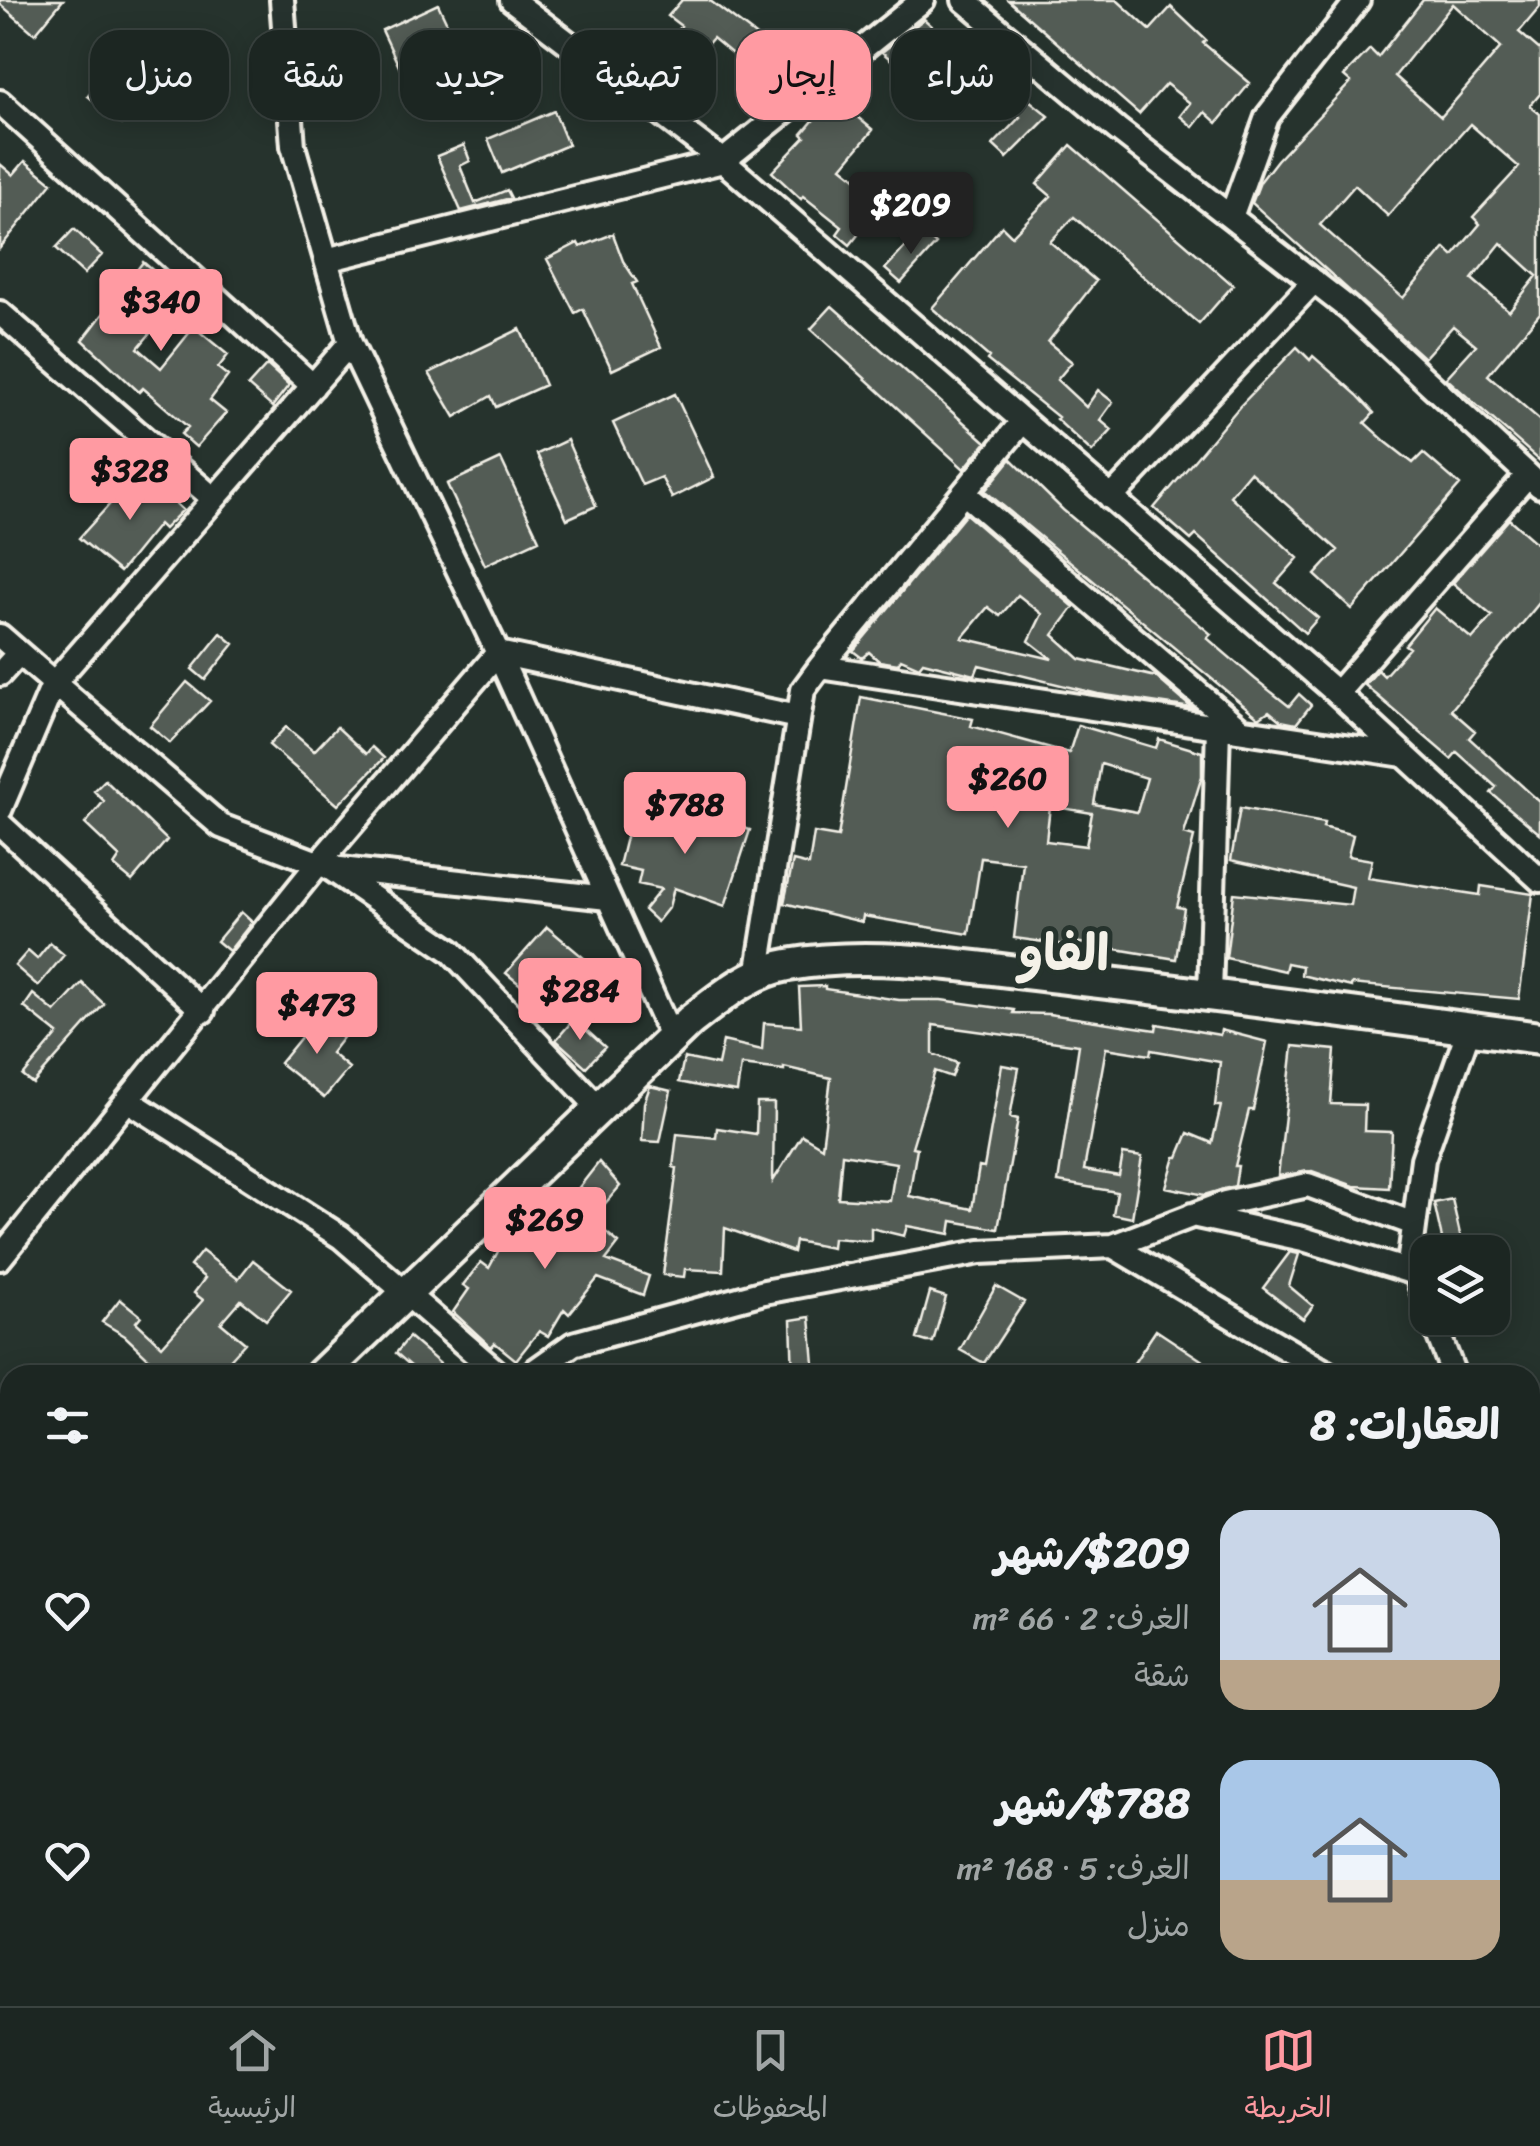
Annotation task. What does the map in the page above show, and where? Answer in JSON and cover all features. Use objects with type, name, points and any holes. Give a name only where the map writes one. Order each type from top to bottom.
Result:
[{"type":"street","points":[[282,0],[292,146],[350,343],[498,653],[672,1039]]},
{"type":"street","points":[[512,0],[723,161],[1337,693],[1540,880]]},
{"type":"street","points":[[326,260],[723,161],[923,0]]},
{"type":"street","points":[[964,0],[1117,129],[1350,308],[1534,480],[1337,693]]},
{"type":"street","points":[[1231,217],[1267,117],[1358,0]]},
{"type":"street","points":[[0,102],[313,386]]},
{"type":"street","points":[[1111,498],[1314,281]]},
{"type":"street","points":[[0,313],[214,499]]},
{"type":"street","points":[[0,810],[54,683],[350,343]]},
{"type":"street","points":[[757,976],[802,690],[1022,422]]},
{"type":"street","points":[[964,492],[1243,731]]},
{"type":"street","points":[[0,636],[221,826],[323,866],[451,951],[599,1108]]},
{"type":"street","points":[[0,674],[20,653]]},
{"type":"street","points":[[498,653],[798,718]]},
{"type":"street","points":[[0,1258],[498,653]]},
{"type":"street","points":[[820,667],[1404,755]]},
{"type":"street","points":[[1210,995],[1218,727]]},
{"type":"street","points":[[0,824],[203,1010]]},
{"type":"street","points":[[323,866],[608,898]]},
{"type":"street","points":[[331,1365],[672,1039],[740,983],[784,966],[856,960],[947,965],[1540,1038]]},
{"type":"street","points":[[1413,1235],[1424,1159],[1469,1028]]},
{"type":"street","points":[[129,1101],[341,1236],[488,1365]]},
{"type":"street","points":[[544,1365],[573,1344],[764,1292],[980,1252],[1113,1246],[1225,1203],[1308,1185],[1414,1224]]},
{"type":"street","points":[[1192,1215],[1304,1239],[1410,1271]]},
{"type":"street","points":[[1113,1246],[1313,1365]]},
{"type":"street","points":[[1439,1335],[1450,1365]]},
{"type":"building","points":[[0,0],[63,0],[35,34]]},
{"type":"building","points":[[682,0],[709,0],[749,30],[736,30],[736,57],[716,40],[716,30],[677,30],[681,26],[668,16]]},
{"type":"building","points":[[1008,0],[1117,0],[1150,30],[1171,7],[1206,40],[1203,43],[1250,83],[1217,123],[1205,112],[1193,127],[1180,116],[1190,103],[1166,84],[1139,114]]},
{"type":"building","points":[[1423,0],[1540,0],[1540,7],[1519,32],[1540,50],[1540,94],[1530,106],[1540,114],[1540,313],[1488,375],[1540,420],[1540,461],[1446,378],[1476,345],[1453,326],[1424,358],[1252,203],[1260,182],[1277,160],[1351,82],[1344,76],[1370,49],[1378,57]],"holes":[[[1453,4],[1501,47],[1441,117],[1395,76]],[[1470,124],[1519,167],[1473,217],[1480,224],[1453,256],[1445,248],[1403,298],[1320,225],[1355,185],[1388,216]],[[1501,243],[1537,276],[1509,311],[1472,279]]]},
{"type":"building","points":[[438,4],[450,30],[400,30],[400,69],[382,30]]},
{"type":"building","points":[[924,19],[936,30],[910,30]]},
{"type":"building","points":[[891,45],[891,60],[882,52]]},
{"type":"building","points":[[1030,101],[1049,116],[1007,158],[993,145],[1017,120],[1030,120]]},
{"type":"building","points":[[554,111],[568,145],[502,173],[488,139],[541,120]]},
{"type":"building","points":[[814,120],[861,120],[873,130],[842,167],[872,191],[880,181],[893,191],[850,245],[837,234],[842,227],[803,196],[801,199],[772,172],[805,137],[802,134]]},
{"type":"building","points":[[464,145],[470,161],[460,166],[475,203],[507,190],[511,198],[461,211],[437,156]]},
{"type":"building","points":[[1071,145],[1233,285],[1199,324],[1074,217],[1050,242],[1096,281],[1048,342],[1072,362],[1057,380],[1086,407],[1098,390],[1113,402],[1100,420],[1112,430],[1092,452],[1058,417],[987,360],[989,357],[932,308],[1002,226],[1012,236],[1051,196],[1037,184]]},
{"type":"building","points":[[25,161],[52,183],[0,248],[0,164],[13,175]]},
{"type":"building","points":[[74,229],[102,255],[84,274],[56,248]]},
{"type":"building","points":[[921,230],[936,244],[901,283],[885,269]]},
{"type":"building","points":[[613,234],[623,261],[637,282],[632,284],[661,347],[612,370],[583,309],[575,313],[547,259],[578,243],[580,247]]},
{"type":"building","points":[[143,262],[182,295],[138,348],[161,368],[194,327],[228,355],[218,368],[228,376],[210,400],[226,413],[196,447],[181,434],[188,427],[143,388],[139,392],[83,340]]},
{"type":"building","points":[[832,306],[986,442],[964,469],[811,329]]},
{"type":"building","points":[[520,329],[545,385],[496,407],[491,396],[455,417],[429,373]]},
{"type":"building","points":[[1297,347],[1310,360],[1313,356],[1374,413],[1365,423],[1386,442],[1413,463],[1423,453],[1460,485],[1352,609],[1315,575],[1338,550],[1250,472],[1230,496],[1298,558],[1276,583],[1318,618],[1305,633],[1196,535],[1191,540],[1154,508],[1240,406]]},
{"type":"building","points":[[267,365],[289,385],[272,407],[248,386]]},
{"type":"building","points":[[675,394],[714,477],[672,498],[661,477],[642,485],[613,423]]},
{"type":"building","points":[[567,440],[596,506],[567,519],[537,454]]},
{"type":"building","points":[[501,459],[539,540],[485,565],[447,484]]},
{"type":"building","points":[[1011,459],[1063,510],[1211,634],[1207,638],[1255,679],[1289,706],[1299,694],[1311,705],[1296,724],[1281,721],[1269,711],[1259,718],[985,491]]},
{"type":"building","points":[[149,479],[183,510],[164,529],[159,524],[120,572],[79,538],[130,482],[140,490]]},
{"type":"building","points":[[966,514],[1074,607],[1053,635],[1080,659],[1156,677],[1192,708],[1098,694],[979,665],[975,675],[923,662],[919,667],[901,659],[898,664],[879,661],[869,652],[862,658],[853,651]],"holes":[[[1018,595],[1042,614],[1029,641],[1052,659],[962,638],[988,607],[1000,616]]]},
{"type":"building","points":[[1509,519],[1540,546],[1540,602],[1451,710],[1475,731],[1469,738],[1540,802],[1540,834],[1491,793],[1496,787],[1457,752],[1451,759],[1365,685],[1378,670],[1384,676],[1409,648],[1405,645],[1435,608],[1472,639],[1492,616],[1453,583]]},
{"type":"building","points":[[221,633],[234,644],[205,680],[192,669]]},
{"type":"building","points":[[187,682],[210,701],[170,743],[150,726]]},
{"type":"building","points":[[861,697],[973,719],[971,726],[1069,753],[1078,725],[1156,748],[1159,739],[1202,752],[1202,776],[1184,834],[1194,837],[1177,907],[1184,908],[1176,959],[1074,942],[1073,946],[1014,938],[1023,863],[981,858],[969,934],[863,916],[862,922],[784,903],[793,861],[809,865],[814,833],[838,837]],"holes":[[[967,757],[1015,770],[1011,805],[963,800]],[[1101,764],[1147,778],[1137,812],[1094,804]],[[1050,806],[1092,813],[1086,846],[1046,841]]]},
{"type":"building","points":[[286,727],[314,751],[337,727],[366,754],[372,747],[384,758],[338,805],[269,745]]},
{"type":"building","points":[[105,780],[167,840],[132,881],[114,866],[120,857],[85,824],[104,801],[94,791]]},
{"type":"building","points":[[653,807],[711,822],[712,817],[750,830],[725,906],[674,888],[669,907],[657,922],[644,910],[661,889],[638,884],[641,871],[619,866],[629,825],[648,830]]},
{"type":"building","points":[[1240,808],[1324,823],[1323,827],[1353,835],[1348,856],[1372,860],[1368,878],[1480,895],[1481,886],[1533,894],[1519,999],[1351,987],[1301,975],[1302,966],[1287,963],[1285,971],[1226,958],[1234,893],[1350,905],[1353,887],[1231,860]]},
{"type":"building","points":[[241,912],[252,922],[229,951],[217,941]]},
{"type":"building","points":[[547,927],[590,963],[549,1008],[506,973]]},
{"type":"building","points":[[50,943],[64,955],[38,986],[15,966],[28,951],[37,959]]},
{"type":"building","points":[[82,983],[104,1004],[33,1084],[23,1076],[58,1034],[24,1007],[33,994],[55,1012]]},
{"type":"building","points":[[825,986],[899,1000],[941,1000],[1156,1030],[1157,1024],[1220,1035],[1221,1030],[1267,1042],[1253,1110],[1249,1110],[1235,1166],[1235,1186],[1204,1195],[1166,1187],[1188,1133],[1212,1143],[1221,1106],[1215,1106],[1220,1062],[1151,1050],[1150,1055],[1106,1048],[1084,1170],[1119,1176],[1123,1154],[1142,1157],[1132,1218],[1113,1214],[1117,1192],[1058,1182],[1079,1045],[933,1025],[933,1054],[957,1063],[952,1077],[935,1071],[912,1147],[917,1148],[909,1196],[972,1209],[979,1167],[984,1168],[1002,1065],[1019,1068],[1010,1117],[1018,1119],[998,1229],[952,1221],[950,1234],[907,1226],[904,1236],[871,1228],[871,1241],[833,1238],[832,1248],[795,1241],[793,1252],[725,1228],[723,1271],[685,1269],[684,1277],[663,1275],[677,1168],[673,1167],[677,1134],[716,1138],[717,1128],[756,1134],[757,1103],[774,1103],[773,1181],[802,1135],[822,1147],[831,1078],[784,1067],[741,1065],[737,1092],[679,1082],[684,1058],[718,1065],[723,1041],[762,1050],[764,1023],[801,1026],[799,987]],"holes":[[[842,1154],[896,1163],[890,1201],[838,1198]]]},
{"type":"building","points":[[320,1014],[345,1035],[331,1053],[349,1068],[324,1098],[280,1063]]},
{"type":"building","points":[[574,1019],[605,1047],[586,1067],[556,1040]]},
{"type":"building","points":[[1293,1046],[1335,1050],[1331,1104],[1365,1105],[1364,1131],[1392,1132],[1389,1188],[1354,1186],[1312,1171],[1278,1176]]},
{"type":"building","points":[[650,1086],[671,1091],[660,1142],[642,1141],[644,1103]]},
{"type":"building","points":[[599,1162],[620,1186],[591,1220],[619,1243],[606,1260],[649,1276],[643,1295],[598,1278],[569,1314],[564,1309],[548,1336],[539,1331],[516,1360],[495,1343],[491,1347],[453,1312],[469,1289],[463,1285],[481,1262],[489,1268],[507,1235],[504,1232],[516,1216],[541,1236]]},
{"type":"building","points":[[1452,1199],[1460,1235],[1441,1235],[1434,1203]]},
{"type":"building","points":[[202,1251],[238,1279],[253,1260],[291,1290],[266,1320],[241,1300],[221,1323],[245,1343],[225,1365],[155,1365],[125,1336],[102,1322],[120,1299],[141,1316],[136,1322],[162,1346],[203,1300],[194,1293],[205,1278],[190,1266]]},
{"type":"building","points":[[1290,1252],[1299,1254],[1289,1286],[1313,1306],[1303,1319],[1263,1288]]},
{"type":"building","points":[[996,1286],[1024,1302],[984,1363],[960,1350]]},
{"type":"building","points":[[930,1292],[946,1297],[933,1342],[927,1342],[917,1339]]},
{"type":"building","points":[[810,1317],[814,1365],[793,1365],[791,1320]]},
{"type":"building","points":[[1156,1330],[1209,1365],[1137,1365],[1134,1363]]},
{"type":"building","points":[[409,1337],[441,1365],[410,1365],[396,1353]]},
{"type":"district","name":"الفاو","points":[[1064,953]]}]
